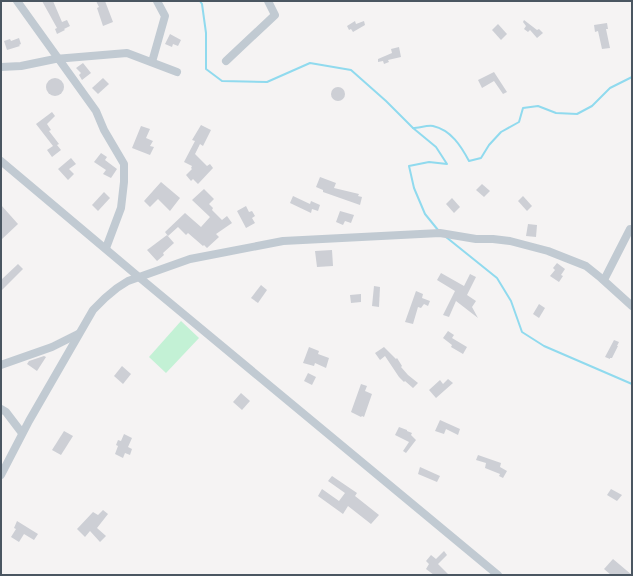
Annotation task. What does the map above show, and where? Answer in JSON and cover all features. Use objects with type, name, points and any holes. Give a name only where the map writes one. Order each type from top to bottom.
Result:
[{"type":"street","points":[[17,1],[96,111],[104,130],[124,164],[124,182],[121,208],[106,248]]},
{"type":"street","points":[[152,62],[165,16],[157,1]]},
{"type":"street","points":[[226,61],[275,15],[268,1]]},
{"type":"street","points":[[1,67],[21,66],[59,58],[127,53],[177,72]]},
{"type":"street","points":[[1,161],[498,575]]},
{"type":"street","points":[[604,280],[631,227]]},
{"type":"street","points":[[1,475],[22,433],[93,310],[105,298],[128,281],[190,259],[283,241],[440,233],[476,239],[510,241],[548,251],[586,266],[604,280],[632,306]]},
{"type":"street","points":[[1,365],[52,347],[78,334]]},
{"type":"street","points":[[1,409],[6,412],[22,433]]},
{"type":"green space","points":[[181,321],[199,338],[166,373],[149,357]]},
{"type":"building","points":[[42,1],[53,1],[62,22],[67,20],[70,26],[57,34],[55,29],[57,28]]},
{"type":"building","points":[[96,1],[105,1],[113,22],[103,26],[97,8],[99,7]]},
{"type":"building","points":[[524,20],[543,33],[537,38],[530,30],[528,32],[524,29],[526,26],[523,22]]},
{"type":"building","points":[[355,21],[356,24],[364,21],[365,25],[353,32],[351,29],[349,30],[347,26]]},
{"type":"building","points":[[607,23],[608,29],[606,29],[610,48],[602,49],[598,31],[595,32],[594,25]]},
{"type":"building","points":[[498,24],[507,34],[501,40],[492,30]]},
{"type":"building","points":[[170,34],[181,40],[178,46],[173,44],[172,47],[165,44]]},
{"type":"building","points":[[19,38],[21,44],[19,45],[20,46],[7,50],[4,41],[10,39],[11,41]]},
{"type":"building","points":[[399,47],[401,57],[388,60],[389,62],[384,64],[383,61],[378,62],[378,59],[392,53],[391,49]]},
{"type":"building","points":[[83,63],[91,73],[82,80],[79,75],[81,73],[76,68]]},
{"type":"building","points":[[494,72],[507,92],[503,94],[494,81],[482,88],[478,80]]},
{"type":"building","points":[[55,78],[61,81],[64,87],[61,93],[55,96],[49,93],[46,87],[49,81]]},
{"type":"building","points":[[103,78],[109,84],[98,94],[92,88]]},
{"type":"building","points":[[338,87],[343,89],[345,94],[343,99],[338,101],[333,99],[331,94],[333,89]]},
{"type":"building","points":[[52,112],[55,116],[47,124],[51,130],[49,131],[59,144],[57,145],[61,150],[52,157],[47,150],[53,146],[36,124]]},
{"type":"building","points":[[201,125],[211,130],[203,146],[200,144],[195,154],[207,166],[210,164],[213,168],[198,184],[193,179],[191,181],[186,175],[192,169],[192,166],[184,162],[195,141],[192,140]]},
{"type":"building","points":[[141,126],[150,129],[146,138],[153,141],[150,146],[154,147],[150,155],[132,148]]},
{"type":"building","points":[[101,153],[107,157],[105,160],[117,169],[111,178],[103,174],[106,170],[94,162]]},
{"type":"building","points":[[71,158],[76,164],[69,169],[74,174],[68,180],[58,169]]},
{"type":"building","points":[[320,177],[336,183],[334,188],[359,194],[358,196],[362,197],[360,205],[323,192],[323,190],[316,187]]},
{"type":"building","points":[[161,182],[180,198],[170,211],[158,199],[150,207],[144,201]]},
{"type":"building","points":[[482,184],[490,191],[484,197],[476,190]]},
{"type":"building","points":[[204,189],[214,199],[209,204],[213,208],[212,210],[222,220],[227,216],[232,223],[216,234],[219,237],[207,248],[188,233],[186,235],[178,227],[168,236],[165,232],[185,213],[201,227],[210,217],[192,200]]},
{"type":"building","points":[[104,192],[110,198],[98,211],[92,205]]},
{"type":"building","points":[[293,196],[310,204],[311,201],[320,205],[318,211],[312,209],[311,213],[290,203]]},
{"type":"building","points":[[523,196],[532,206],[527,211],[518,201]]},
{"type":"building","points":[[452,198],[460,207],[454,213],[446,204]]},
{"type":"building","points":[[1,205],[18,224],[1,240]]},
{"type":"building","points":[[246,206],[249,212],[252,211],[255,216],[252,218],[255,223],[246,228],[237,211]]},
{"type":"building","points":[[340,211],[354,215],[351,223],[345,221],[343,225],[336,222]]},
{"type":"building","points":[[528,224],[537,225],[536,237],[526,236]]},
{"type":"building","points":[[167,235],[174,243],[157,261],[147,250]]},
{"type":"building","points":[[332,250],[333,266],[317,267],[315,251]]},
{"type":"building","points":[[557,263],[565,269],[559,282],[550,276],[555,270],[553,268]]},
{"type":"building","points":[[18,264],[23,269],[1,291],[1,280]]},
{"type":"building","points":[[441,273],[464,286],[470,274],[476,277],[467,295],[476,301],[472,307],[478,318],[456,301],[449,317],[443,315],[455,291],[437,280]]},
{"type":"building","points":[[261,285],[267,290],[258,303],[251,298]]},
{"type":"building","points":[[374,286],[380,287],[379,307],[372,306]]},
{"type":"building","points":[[416,291],[423,294],[422,298],[430,301],[428,306],[424,304],[421,308],[418,307],[413,324],[405,322]]},
{"type":"building","points":[[361,294],[361,302],[351,303],[350,295]]},
{"type":"building","points":[[539,304],[545,308],[539,318],[533,314]]},
{"type":"building","points":[[448,331],[454,335],[452,338],[467,347],[463,354],[451,347],[452,345],[443,338]]},
{"type":"building","points":[[614,340],[619,342],[612,358],[610,359],[605,357]]},
{"type":"building","points":[[309,347],[319,351],[318,354],[329,358],[326,368],[315,363],[314,366],[303,363]]},
{"type":"building","points":[[384,347],[396,359],[397,358],[402,366],[401,367],[418,383],[413,388],[399,377],[385,356],[380,360],[375,353]]},
{"type":"building","points":[[44,356],[46,357],[37,371],[27,364],[29,361]]},
{"type":"building","points":[[122,366],[131,374],[123,384],[114,376]]},
{"type":"building","points":[[308,373],[316,377],[312,385],[304,381]]},
{"type":"building","points":[[448,379],[453,383],[436,398],[429,390],[440,380],[443,384]]},
{"type":"building","points":[[361,384],[367,386],[365,391],[372,394],[364,417],[351,412]]},
{"type":"building","points":[[241,393],[250,401],[242,410],[233,402]]},
{"type":"building","points":[[440,420],[460,429],[458,435],[446,429],[444,434],[435,431]]},
{"type":"building","points":[[399,427],[412,433],[411,435],[416,440],[406,453],[403,451],[409,442],[395,435]]},
{"type":"building","points":[[64,431],[73,436],[61,455],[52,450]]},
{"type":"building","points":[[124,434],[132,438],[128,447],[132,449],[130,455],[125,453],[123,458],[115,454],[118,446],[116,445],[118,440],[121,441]]},
{"type":"building","points":[[478,455],[501,463],[500,467],[507,471],[503,478],[499,476],[500,474],[485,468],[486,463],[476,460]]},
{"type":"building","points":[[420,467],[440,476],[437,482],[418,474]]},
{"type":"building","points":[[332,476],[357,493],[355,496],[379,515],[371,524],[348,506],[343,514],[318,496],[322,489],[339,501],[345,493],[328,481]]},
{"type":"building","points":[[611,489],[622,495],[617,501],[607,495]]},
{"type":"building","points":[[103,510],[108,514],[97,528],[106,536],[100,542],[90,531],[85,537],[77,529],[93,512],[98,515]]},
{"type":"building","points":[[17,521],[38,534],[34,540],[24,534],[19,542],[11,537],[16,529],[14,528]]},
{"type":"building","points":[[444,551],[447,555],[438,564],[449,575],[434,575],[426,569],[429,564],[426,561],[431,555],[436,559]]},
{"type":"building","points":[[613,559],[632,575],[611,575],[604,569]]},
{"type":"waterway","points":[[200,1],[202,4],[206,33],[206,69],[222,81],[267,82],[310,63],[351,70],[386,101],[413,128],[436,147],[447,164],[429,162],[409,166],[414,188],[425,214],[438,230]]},
{"type":"waterway","points":[[413,128],[433,126],[445,131],[455,139],[469,161],[481,158],[489,145],[501,132],[519,122],[523,108],[538,106],[556,113],[577,114],[592,106],[610,88],[632,77]]},
{"type":"waterway","points":[[446,237],[497,278],[511,301],[522,332],[544,346],[632,384]]}]
